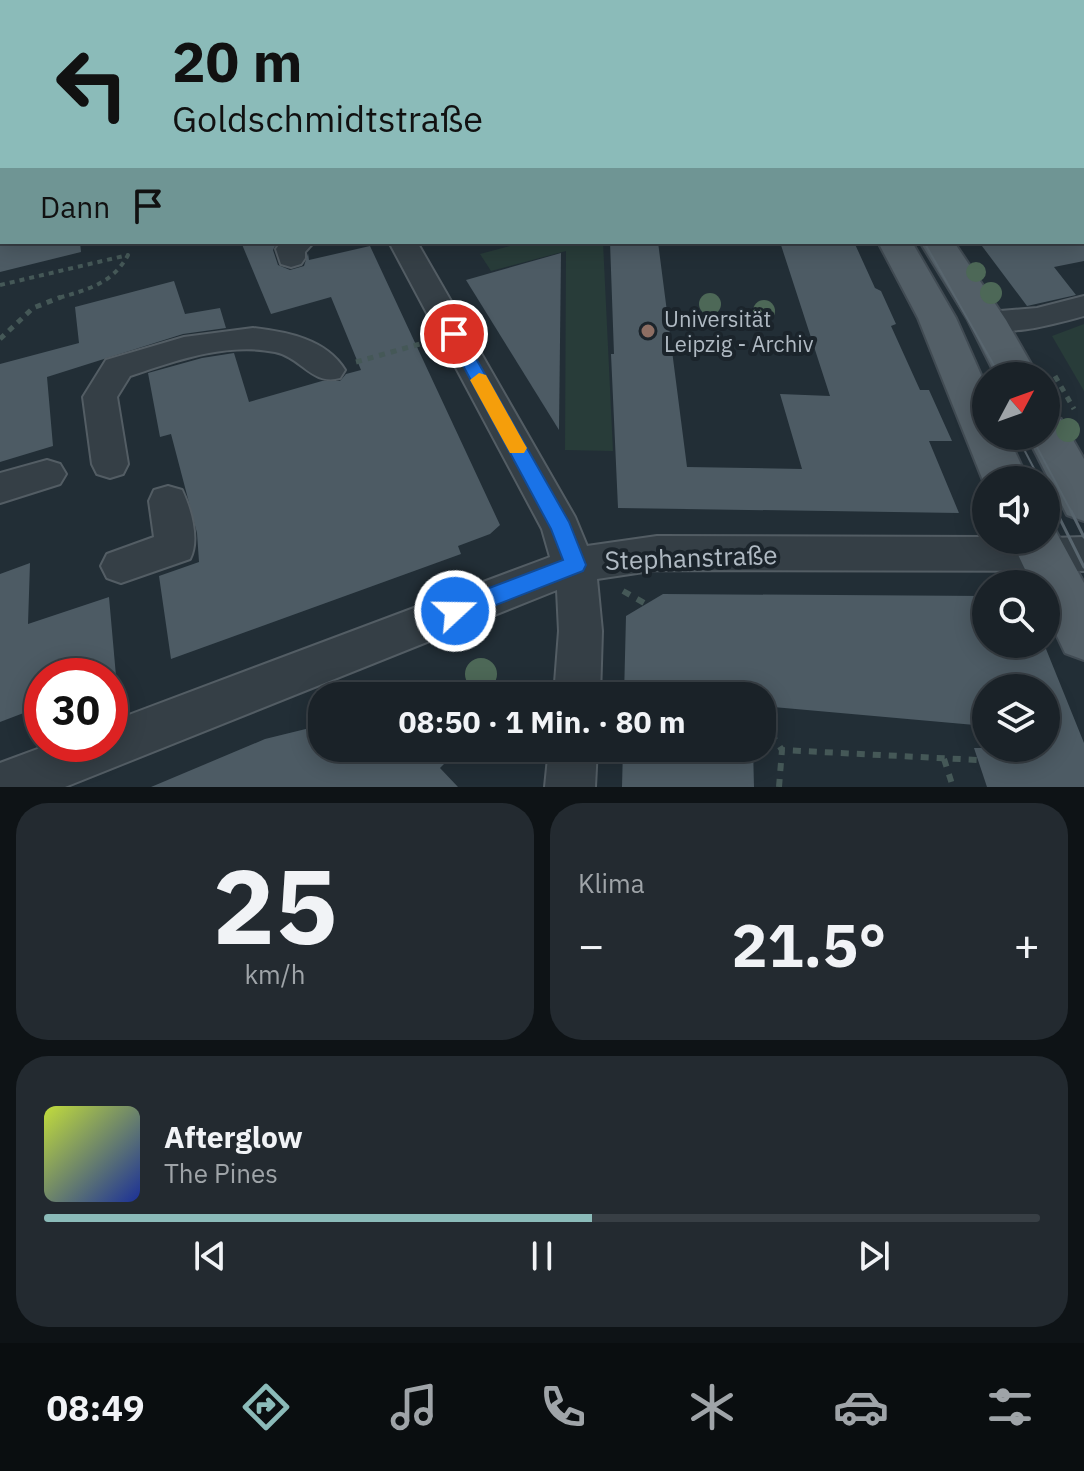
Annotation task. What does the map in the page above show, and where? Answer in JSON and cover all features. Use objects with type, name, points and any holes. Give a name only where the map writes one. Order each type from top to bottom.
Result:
[{"type":"main road","points":[[896,244],[937,318],[972,402]]},
{"type":"main road","points":[[938,244],[987,320],[1010,362]]},
{"type":"main road","points":[[1057,450],[1084,502]]},
{"type":"main road","points":[[1055,554],[1084,636]]},
{"type":"street","points":[[404,244],[561,528],[575,565],[583,619],[578,682]]},
{"type":"street","points":[[987,320],[1037,318],[1084,306]]},
{"type":"street","points":[[110,464],[100,397],[118,368],[217,341],[252,338],[300,349],[343,366]]},
{"type":"street","points":[[0,488],[47,474]]},
{"type":"street","points":[[121,566],[176,547],[168,501]]},
{"type":"street","name":"Stephanstraße","points":[[3,787],[575,565],[657,553],[972,551]]},
{"type":"street","points":[[570,787],[572,762]]},
{"type":"path","points":[[0,285],[128,255],[124,267],[108,281],[80,294],[35,305],[0,339]]},
{"type":"path","points":[[343,366],[416,345]]},
{"type":"path","points":[[776,741],[782,750],[779,787]]},
{"type":"path","points":[[782,750],[972,760]]},
{"type":"path","points":[[944,759],[953,787]]},
{"type":"green space","points":[[518,244],[603,244],[613,451],[565,450],[566,251],[491,271],[480,254]]},
{"type":"green space","points":[[1084,324],[1084,391],[1052,336]]},
{"type":"building","points":[[0,244],[80,244],[81,252],[0,272]]},
{"type":"building","points":[[242,244],[276,244],[273,250],[278,265],[290,270],[304,266],[308,253],[309,260],[370,246],[500,525],[490,534],[458,546],[461,554],[171,659],[159,576],[199,562],[197,533],[171,434],[160,437],[148,373],[234,353],[249,402],[322,381],[340,381],[346,374],[361,370],[331,297],[271,314]]},
{"type":"building","points":[[610,244],[658,244],[687,467],[802,469],[780,394],[830,396],[781,244],[855,244],[896,324],[891,326],[920,390],[929,390],[952,441],[929,441],[959,513],[618,508],[611,354],[614,354]]},
{"type":"building","points":[[980,244],[1084,244],[1084,261],[1054,267],[1076,295],[1027,306]]},
{"type":"building","points":[[561,253],[559,430],[466,280]]},
{"type":"building","points":[[174,281],[185,314],[220,308],[226,328],[183,334],[47,377],[53,446],[0,462],[0,364],[79,343],[75,307]]},
{"type":"building","points":[[30,563],[28,624],[109,597],[114,658],[24,658],[24,713],[0,722],[0,574]]},
{"type":"building","points":[[663,594],[972,596],[972,658],[1050,658],[1056,674],[972,674],[972,725],[776,707],[776,682],[624,682],[626,616]]},
{"type":"building","points":[[1060,684],[1084,743],[1084,787],[987,787],[979,762],[1060,762]]},
{"type":"building","points":[[308,728],[308,762],[442,762],[444,764],[440,768],[458,787],[151,787],[265,739]]},
{"type":"building","points":[[623,762],[753,762],[754,787],[622,787]]},
{"type":"tram line","points":[[925,244],[992,362]]},
{"type":"tram line","points":[[1024,450],[1033,466]]},
{"type":"tram line","points":[[1038,450],[1072,513]]},
{"type":"tram line","points":[[1072,513],[1084,537]]},
{"type":"tram line","points":[[1060,519],[1084,567]]},
{"type":"slow traffic","points":[[479,380],[517,448]]},
{"type":"place","name":"Universität Leipzig - Archiv","points":[[648,331]]},
{"type":"route","points":[[454,334],[561,528],[575,565],[455,611]]}]
